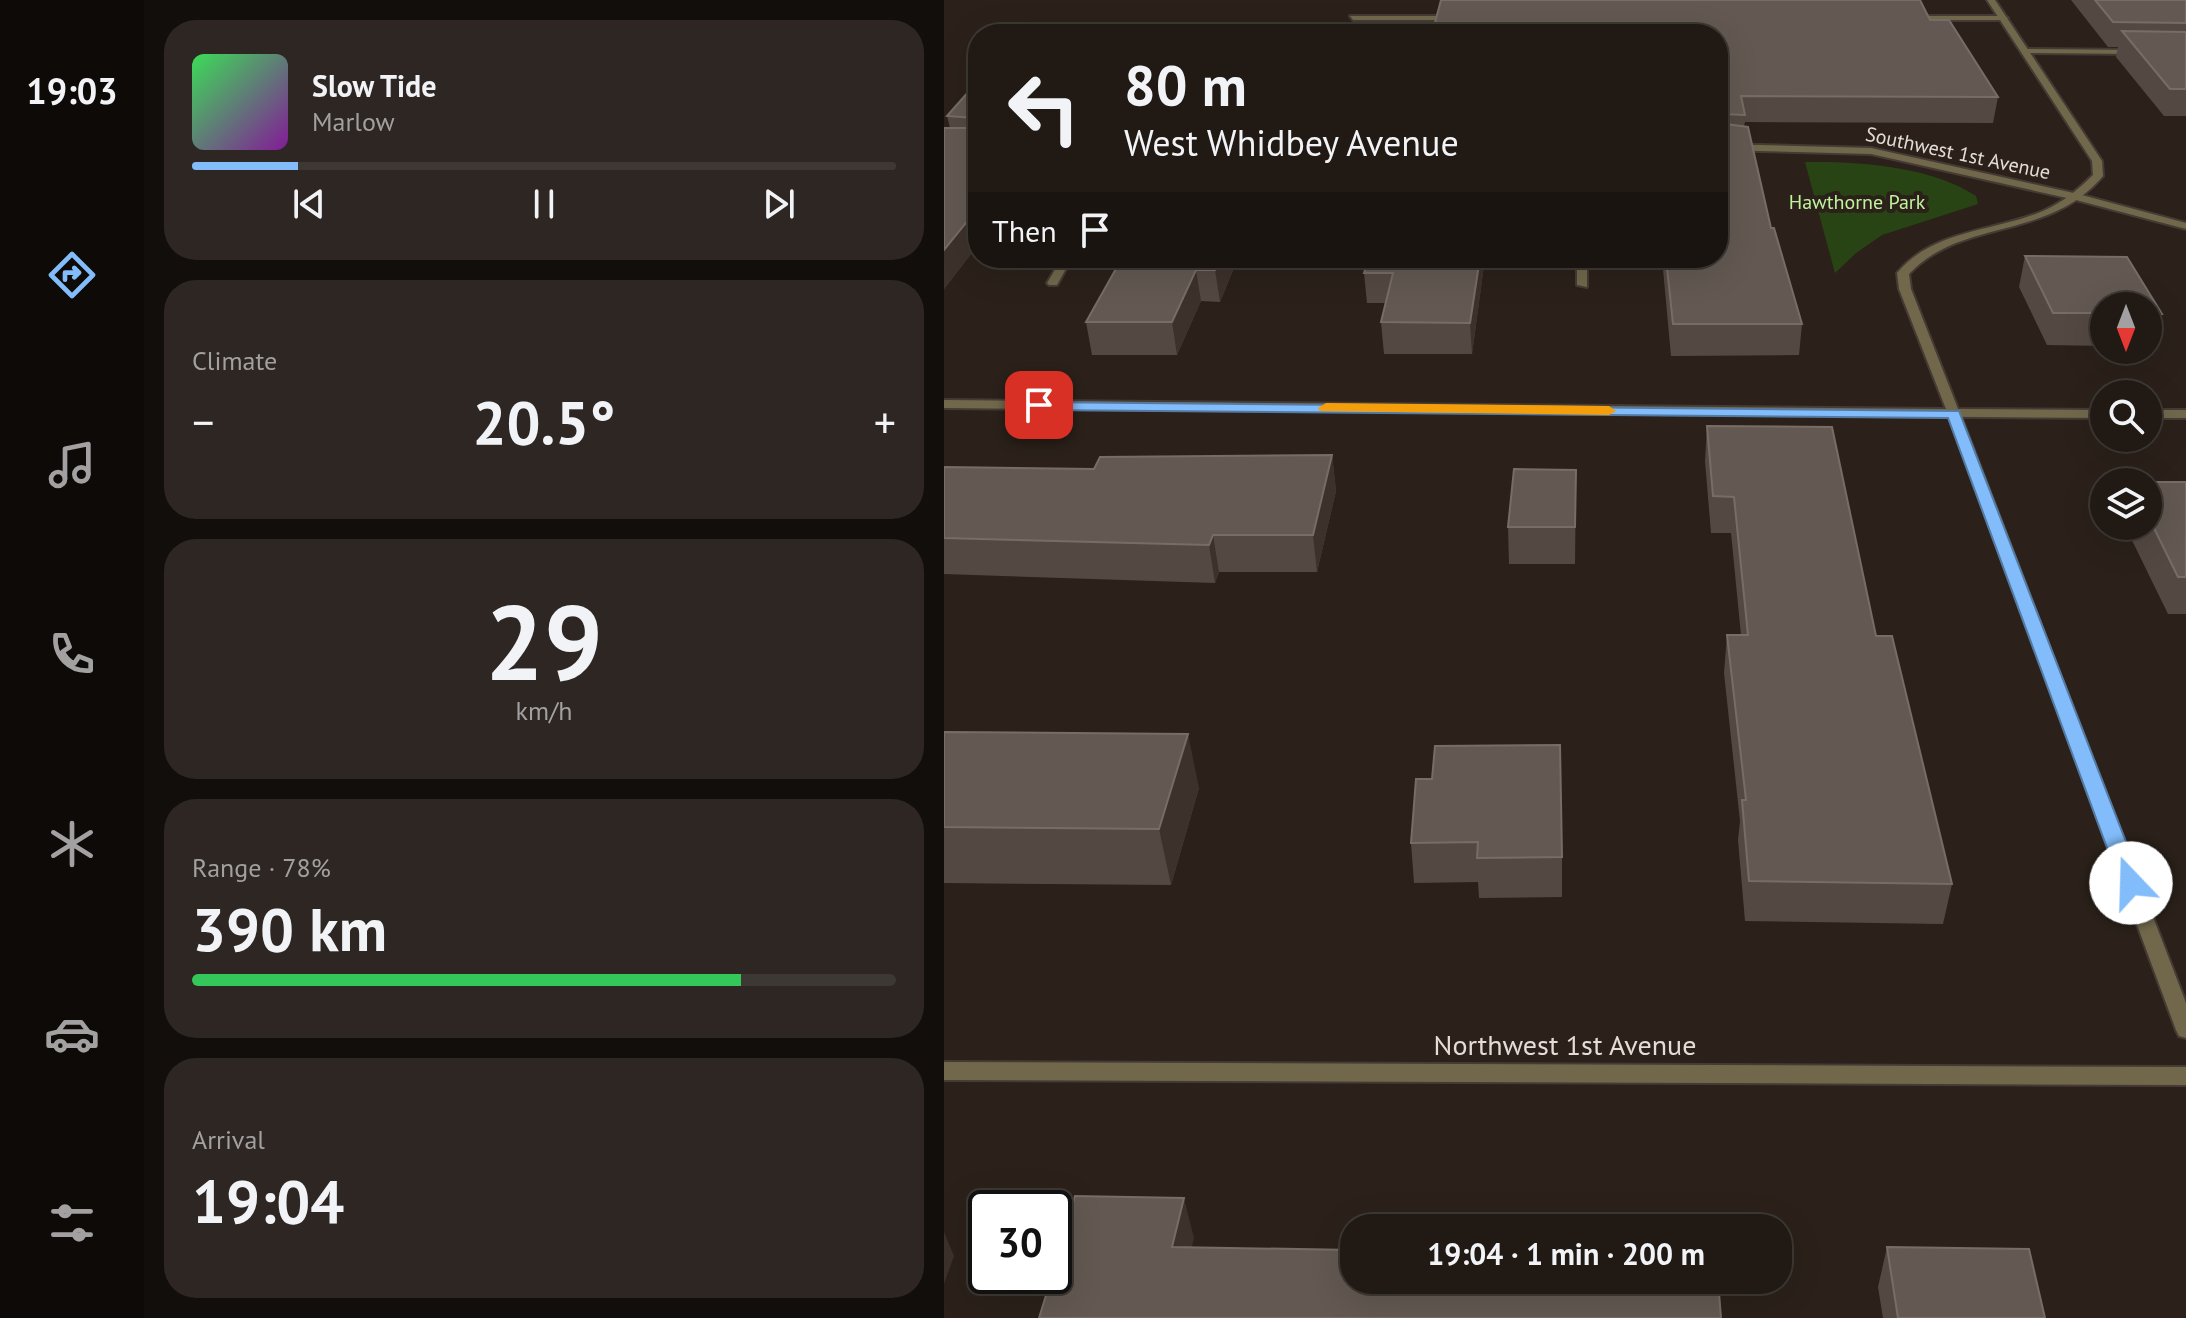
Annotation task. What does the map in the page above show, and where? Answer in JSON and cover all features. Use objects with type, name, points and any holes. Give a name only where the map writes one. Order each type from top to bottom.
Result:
[{"type":"street","points":[[1991,0],[2097,161],[2098,176],[2078,197],[2044,215],[1939,245],[1912,261],[1903,273],[1905,289],[2186,1030]]},
{"type":"street","points":[[1353,18],[1464,18]]},
{"type":"street","points":[[1893,18],[2004,18]]},
{"type":"street","points":[[2027,51],[2154,52]]},
{"type":"street","name":"Southwest 1st Avenue","points":[[1728,147],[1871,151],[2078,197],[2186,226]]},
{"type":"street","points":[[1053,283],[1061,268]]},
{"type":"street","points":[[1582,268],[1583,285]]},
{"type":"street","points":[[944,404],[2090,414]]},
{"type":"street","points":[[2162,414],[2186,414]]},
{"type":"street","name":"Northwest 1st Avenue","points":[[944,1071],[2186,1076]]},
{"type":"green space","name":"Hawthorne Park","points":[[1805,162],[1870,164],[1916,172],[1958,186],[1976,196],[1978,204],[1882,235],[1835,273]]},
{"type":"building","points":[[1441,0],[1920,0],[1930,20],[1949,20],[1998,97],[1741,96],[1745,115],[1728,114],[1728,24],[1435,24]]},
{"type":"building","points":[[2095,0],[2186,0],[2186,23],[2113,22]]},
{"type":"building","points":[[2122,31],[2186,32],[2186,89],[2170,89]]},
{"type":"building","points":[[968,92],[968,118],[947,116]]},
{"type":"building","points":[[1728,124],[1748,127],[1771,228],[1774,228],[1802,324],[1673,324],[1667,268],[1728,268]]},
{"type":"building","points":[[944,128],[968,128],[968,220],[944,250]]},
{"type":"building","points":[[2025,256],[2127,257],[2148,292],[2090,292],[2090,313],[2053,313]]},
{"type":"building","points":[[1116,268],[1216,268],[1196,270],[1172,322],[1086,322]]},
{"type":"building","points":[[1366,268],[1478,268],[1470,323],[1381,322],[1393,273],[1364,273]]},
{"type":"building","points":[[1707,426],[1832,427],[1876,636],[1892,636],[1952,884],[1749,881],[1742,800],[1746,800],[1727,635],[1748,635],[1734,497],[1713,496]]},
{"type":"building","points":[[1332,455],[1313,535],[1213,535],[1209,545],[944,538],[944,467],[1094,469],[1100,457]]},
{"type":"building","points":[[1514,469],[1576,470],[1575,527],[1508,527]]},
{"type":"building","points":[[2162,482],[2186,482],[2186,577],[2178,577],[2160,540]]},
{"type":"building","points":[[944,732],[1188,734],[1159,829],[944,827]]},
{"type":"building","points":[[1560,745],[1562,857],[1477,858],[1478,842],[1411,843],[1416,779],[1432,779],[1435,746]]},
{"type":"building","points":[[1075,1196],[1184,1198],[1172,1247],[1340,1250],[1340,1294],[1719,1294],[1721,1318],[1039,1318],[1046,1294],[1072,1294],[1072,1206]]},
{"type":"building","points":[[1887,1247],[2029,1249],[2045,1318],[1898,1318]]},
{"type":"slow traffic","points":[[1326,408],[1609,411]]},
{"type":"route","points":[[1039,405],[1954,414],[2131,883]]}]
